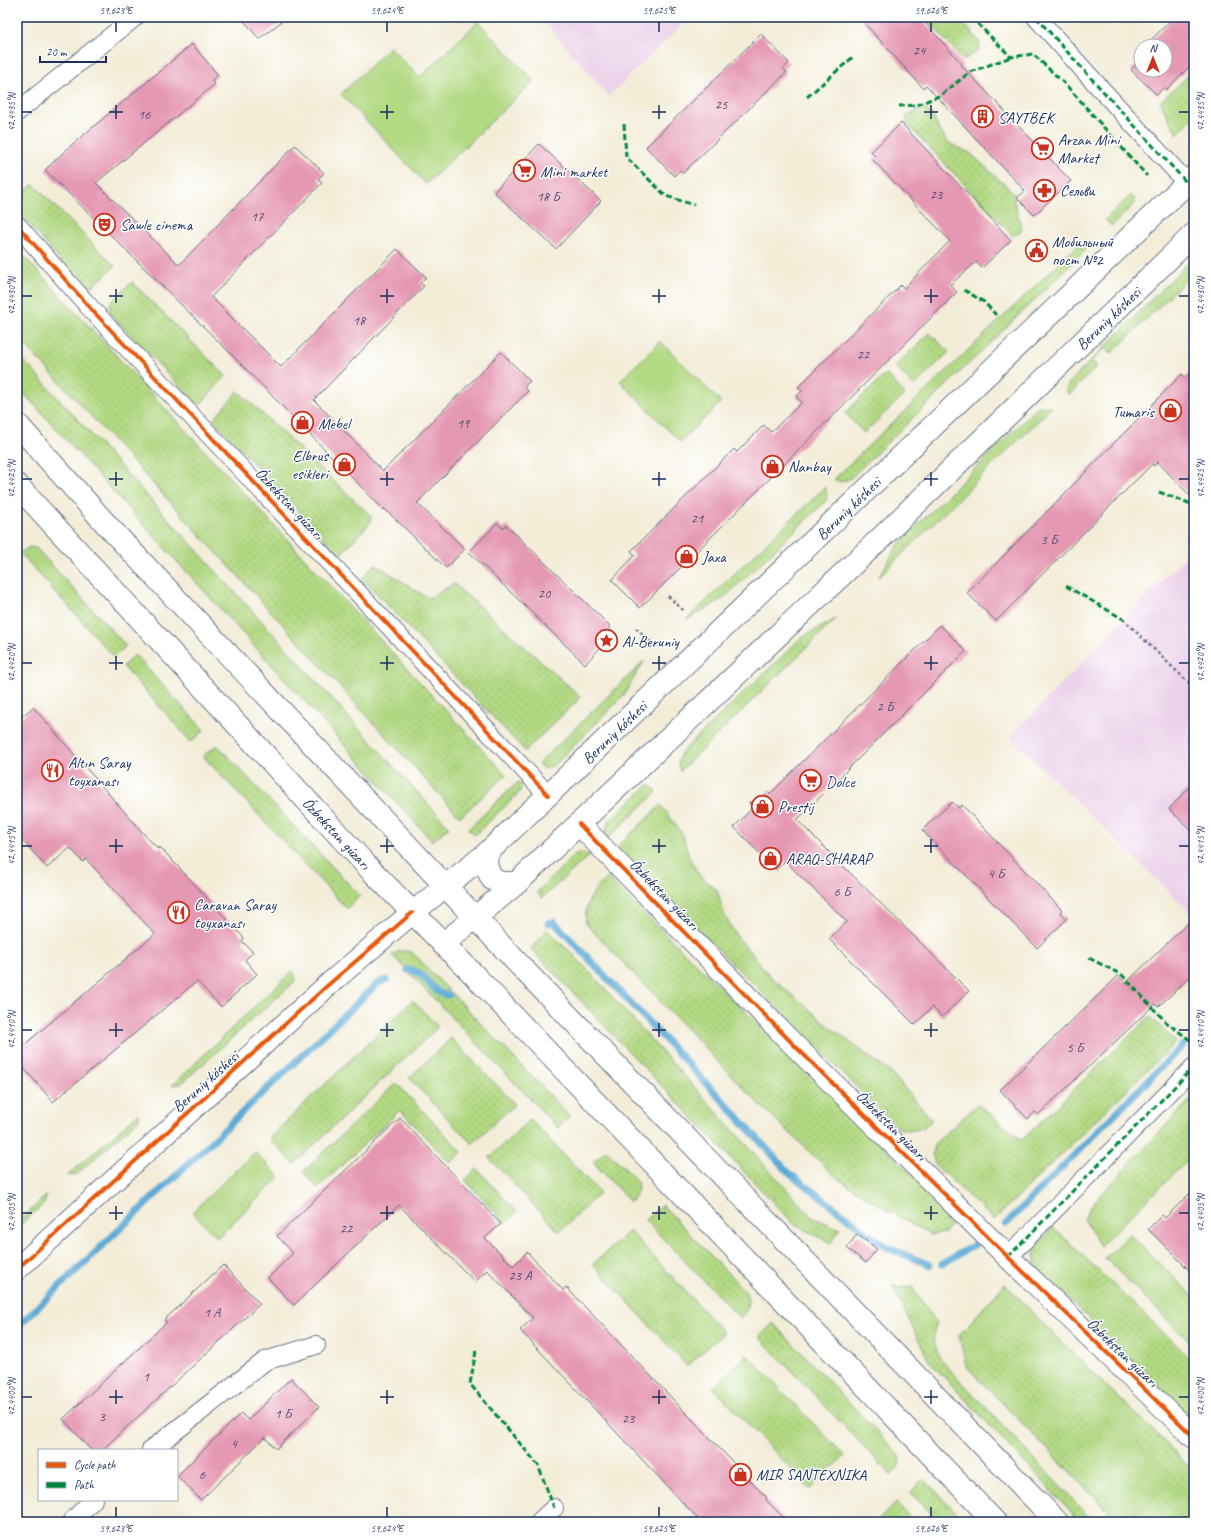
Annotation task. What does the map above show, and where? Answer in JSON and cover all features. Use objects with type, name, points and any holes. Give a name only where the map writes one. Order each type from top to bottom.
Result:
[{"type":"main road","name":"Beruniy kóshesi","points":[[17,1269],[320,992],[412,913],[487,853],[1191,180]]},
{"type":"main road","name":"Beruniy kóshesi","points":[[443,944],[517,883],[880,538],[1194,234]]},
{"type":"main road","points":[[17,424],[106,524],[545,992],[1056,1522]]},
{"type":"main road","name":"Ózbekstan gúzarı","points":[[17,485],[356,854],[474,975],[995,1522]]},
{"type":"main road","name":"Ózbekstan gúzarı","points":[[579,824],[793,1044],[1008,1257],[1194,1437]]},
{"type":"main road","points":[[487,853],[486,866],[492,879],[501,883],[517,883]]},
{"type":"street","points":[[17,112],[135,17]]},
{"type":"street","points":[[1036,17],[1095,83],[1191,180]]},
{"type":"street","name":"Ózbekstan gúzarı","points":[[17,225],[92,310],[548,795]]},
{"type":"street","points":[[1008,1257],[1194,1067]]},
{"type":"street","points":[[153,1449],[265,1361],[316,1346]]},
{"type":"street","points":[[71,1522],[92,1501]]},
{"type":"street","points":[[539,1522],[554,1508]]},
{"type":"path","points":[[668,596],[685,612]]},
{"type":"path","points":[[1123,619],[1194,688]]},
{"type":"path","points":[[636,628],[652,643]]},
{"type":"path","points":[[749,802],[754,806]]},
{"type":"shaded area","points":[[540,17],[690,17],[609,96]]},
{"type":"shaded area","points":[[1194,548],[1194,916],[1010,737]]},
{"type":"green space","points":[[925,17],[956,17],[970,30],[980,43],[978,51],[963,60]]},
{"type":"green space","points":[[478,22],[534,81],[426,184],[341,94],[390,47],[420,77]]},
{"type":"green space","points":[[1194,70],[1194,117],[1177,134],[1160,102]]},
{"type":"green space","points":[[923,107],[932,114],[938,128],[949,143],[970,153],[1013,192],[1015,206],[1021,224],[1021,231],[1013,236],[907,124],[906,117]]},
{"type":"green space","points":[[33,184],[115,266],[93,286],[80,284],[17,210],[20,199]]},
{"type":"green space","points":[[1131,195],[1135,200],[1134,204],[1112,226],[1105,220]]},
{"type":"green space","points":[[1079,244],[1086,250],[851,478],[841,482],[834,479]]},
{"type":"green space","points":[[17,249],[506,775],[460,817],[17,336]]},
{"type":"green space","points":[[1194,261],[1194,272],[1112,353],[1105,348],[1092,361],[1097,367],[1069,395],[1066,390],[1069,383],[1187,264]]},
{"type":"green space","points":[[132,282],[226,376],[199,406],[110,314],[110,303]]},
{"type":"green space","points":[[930,333],[949,352],[914,386],[895,366]]},
{"type":"green space","points":[[660,341],[721,402],[680,442],[620,381]]},
{"type":"green space","points":[[17,353],[449,827],[432,841],[17,386]]},
{"type":"green space","points":[[886,374],[905,394],[864,433],[845,413]]},
{"type":"green space","points":[[238,391],[371,516],[371,522],[340,555],[213,420]]},
{"type":"green space","points":[[1039,406],[1052,407],[879,577],[899,543]]},
{"type":"green space","points":[[825,487],[827,494],[826,501],[724,598],[686,620]]},
{"type":"green space","points":[[29,547],[36,548],[126,646],[114,657],[20,553]]},
{"type":"green space","points":[[375,564],[428,598],[454,584],[581,697],[525,751],[362,578]]},
{"type":"green space","points":[[836,619],[680,771],[678,763],[681,753],[802,637]]},
{"type":"green space","points":[[135,655],[204,730],[191,742],[123,666]]},
{"type":"green space","points":[[644,661],[624,695],[556,764],[545,769],[538,764]]},
{"type":"green space","points":[[217,745],[360,896],[347,909],[203,756]]},
{"type":"green space","points":[[518,782],[521,786],[520,792],[475,835],[468,829]]},
{"type":"green space","points":[[649,784],[657,792],[606,840],[605,832],[610,820]]},
{"type":"green space","points":[[661,805],[683,835],[689,857],[699,875],[717,890],[724,914],[736,935],[771,977],[830,1027],[892,1074],[932,1120],[928,1124],[916,1130],[898,1128],[616,848]]},
{"type":"green space","points":[[583,853],[590,855],[542,898],[537,892],[575,854]]},
{"type":"green space","points":[[608,878],[956,1217],[945,1233],[930,1235],[837,1178],[751,1096],[586,924],[586,910],[590,898],[598,887]]},
{"type":"green space","points":[[547,930],[577,958],[812,1217],[840,1229],[831,1243],[795,1225],[531,949]]},
{"type":"green space","points":[[400,951],[413,953],[570,1116],[558,1128],[392,955]]},
{"type":"green space","points":[[292,971],[295,975],[295,981],[181,1084],[172,1085]]},
{"type":"green space","points":[[413,1000],[438,1027],[294,1164],[269,1138]]},
{"type":"green space","points":[[1150,1016],[1176,1042],[994,1220],[935,1165],[932,1154],[934,1144],[978,1104],[1022,1140]]},
{"type":"green space","points":[[451,1038],[515,1104],[472,1144],[409,1078]]},
{"type":"green space","points":[[396,1083],[462,1152],[450,1163],[400,1110],[318,1188],[303,1172]]},
{"type":"green space","points":[[1194,1096],[1194,1154],[1100,1246],[1084,1219],[1091,1205]]},
{"type":"green space","points":[[139,1113],[139,1119],[77,1174],[67,1176]]},
{"type":"green space","points":[[530,1119],[600,1193],[559,1232],[489,1158]]},
{"type":"green space","points":[[606,1150],[637,1182],[637,1191],[630,1202],[593,1162]]},
{"type":"green space","points":[[255,1152],[280,1177],[217,1238],[192,1212]]},
{"type":"green space","points":[[477,1169],[517,1212],[505,1223],[465,1180]]},
{"type":"green space","points":[[46,1196],[45,1203],[17,1228],[17,1223]]},
{"type":"green space","points":[[662,1205],[746,1292],[748,1306],[740,1318],[645,1220]]},
{"type":"green space","points":[[1053,1227],[1194,1362],[1194,1424],[1035,1265],[1034,1248]]},
{"type":"green space","points":[[630,1231],[724,1333],[687,1366],[593,1264]]},
{"type":"green space","points":[[1129,1234],[1194,1297],[1194,1346],[1105,1258]]},
{"type":"green space","points":[[1005,1284],[1058,1339],[1174,1451],[1194,1473],[1194,1520],[1192,1522],[1119,1522],[966,1366],[959,1335]]},
{"type":"green space","points":[[892,1285],[900,1288],[912,1287],[937,1323],[934,1336],[935,1346],[940,1359],[1094,1522],[1081,1522],[929,1361]]},
{"type":"green space","points":[[773,1323],[900,1456],[898,1467],[891,1475],[759,1337]]},
{"type":"green space","points":[[747,1355],[845,1456],[810,1489],[713,1388]]},
{"type":"green space","points":[[924,1479],[966,1522],[939,1522],[910,1492]]},
{"type":"green space","points":[[896,1503],[914,1522],[876,1522]]},
{"type":"building","points":[[241,17],[287,17],[259,39]]},
{"type":"building","points":[[859,17],[920,17],[962,64],[961,65],[1071,181],[1034,215],[1017,198],[1025,191],[926,85],[923,88]]},
{"type":"building","points":[[1174,17],[1194,17],[1194,62],[1166,90],[1164,87],[1157,95],[1139,78],[1173,78],[1173,38],[1153,38]]},
{"type":"building","points":[[761,34],[789,63],[783,69],[787,72],[683,173],[680,170],[674,176],[646,147]]},
{"type":"building","points":[[192,44],[218,75],[211,81],[215,84],[96,183],[179,265],[295,145],[324,173],[318,179],[322,183],[211,297],[281,367],[397,249],[426,277],[420,283],[424,286],[314,400],[383,471],[501,352],[530,381],[524,387],[528,391],[417,503],[465,549],[446,568],[385,509],[384,510],[236,359],[45,170],[68,148]]},
{"type":"building","points":[[901,123],[1011,240],[982,268],[976,262],[950,285],[957,292],[640,608],[612,580],[635,555],[631,551],[734,449],[737,452],[764,425],[771,432],[802,402],[796,397],[802,391],[798,387],[901,285],[904,288],[950,241],[873,160],[876,157],[871,152]]},
{"type":"building","points":[[539,144],[601,201],[556,249],[494,192]]},
{"type":"building","points":[[1194,370],[1194,500],[1158,462],[1154,466],[1152,464],[996,621],[967,593],[1182,374],[1185,378]]},
{"type":"building","points":[[497,523],[503,528],[506,525],[610,626],[608,628],[613,634],[585,664],[469,552]]},
{"type":"building","points":[[940,625],[966,651],[797,820],[969,991],[942,1017],[932,1007],[915,1025],[829,939],[847,922],[785,861],[776,870],[734,827],[768,792],[770,794]]},
{"type":"building","points":[[33,707],[142,832],[158,849],[160,847],[244,938],[242,941],[253,952],[245,960],[257,974],[221,1007],[197,981],[53,1102],[17,1060],[17,1051],[155,934],[86,859],[83,862],[70,848],[47,868],[17,834],[17,721]]},
{"type":"building","points":[[1194,782],[1194,833],[1169,809]]},
{"type":"building","points":[[952,802],[959,808],[962,805],[1062,910],[1060,912],[1067,919],[1037,948],[922,830]]},
{"type":"building","points":[[1194,917],[1194,973],[1158,1007],[1155,1004],[1038,1115],[1035,1112],[1028,1119],[1000,1090],[1118,976],[1126,983]]},
{"type":"building","points":[[400,1118],[501,1224],[485,1238],[513,1266],[527,1252],[563,1290],[566,1287],[767,1498],[766,1500],[788,1522],[701,1522],[520,1330],[533,1318],[487,1270],[475,1282],[399,1205],[294,1305],[268,1278],[293,1253],[277,1236]]},
{"type":"building","points":[[1194,1189],[1194,1275],[1148,1229],[1162,1215],[1165,1218]]},
{"type":"building","points":[[857,1234],[877,1249],[866,1263],[847,1248]]},
{"type":"building","points":[[223,1265],[260,1304],[103,1449],[90,1449],[63,1419],[167,1322],[164,1320]]},
{"type":"building","points":[[291,1378],[319,1407],[276,1449],[265,1437],[201,1500],[178,1477],[178,1475],[241,1413],[248,1420]]},
{"type":"waterway","points":[[548,923],[554,922],[789,1173],[886,1247],[930,1265]]},
{"type":"waterway","points":[[408,970],[419,973],[438,991],[449,995]]},
{"type":"waterway","points":[[17,1327],[378,983],[386,980]]},
{"type":"waterway","points":[[1006,1224],[1183,1045]]},
{"type":"waterway","points":[[942,1264],[981,1241]]},
{"type":"marked path","points":[[971,17],[1011,57],[1033,54],[1067,86],[1147,176]]},
{"type":"marked path","points":[[1036,17],[1187,183]]},
{"type":"marked path","points":[[807,97],[853,57]]},
{"type":"marked path","points":[[899,106],[917,105],[941,95],[970,72],[1011,57]]},
{"type":"marked path","points":[[624,124],[626,157],[666,196],[694,205]]},
{"type":"marked path","points":[[964,290],[984,302],[996,315]]},
{"type":"marked path","points":[[1159,492],[1194,505]]},
{"type":"marked path","points":[[1066,586],[1123,619]]},
{"type":"marked path","points":[[1089,958],[1122,975],[1166,1022],[1194,1043]]},
{"type":"marked path","points":[[1008,1257],[1194,1067]]},
{"type":"marked path","points":[[476,1351],[470,1384],[538,1465],[554,1508]]},
{"type":"cycle path","points":[[17,225],[92,310],[548,795]]},
{"type":"cycle path","points":[[579,824],[793,1044],[1008,1257],[1194,1437]]},
{"type":"cycle path","points":[[17,1269],[328,985],[412,913]]},
{"type":"place","name":"SAYTBEK","points":[[982,117]]},
{"type":"place","name":"Arzan Mini Market","points":[[1043,148]]},
{"type":"place","name":"Mini market","points":[[524,171]]},
{"type":"place","name":"Сельви","points":[[1044,190]]},
{"type":"place","name":"Sawle cinema","points":[[105,224]]},
{"type":"place","name":"Мобильный пост №2","points":[[1037,250]]},
{"type":"place","name":"Tumaris","points":[[1170,411]]},
{"type":"place","name":"Mebel","points":[[303,423]]},
{"type":"place","name":"Elbrus esikleri","points":[[344,464]]},
{"type":"place","name":"Nanbay","points":[[772,466]]},
{"type":"place","name":"Jaxa","points":[[687,556]]},
{"type":"place","name":"Al-Beruniy","points":[[606,641]]},
{"type":"place","name":"Altın Saray toyxanası","points":[[53,771]]},
{"type":"place","name":"Dolce","points":[[810,781]]},
{"type":"place","name":"Prestij","points":[[762,806]]},
{"type":"place","name":"ARAQ-SHARAP","points":[[770,858]]},
{"type":"place","name":"Caravan Saray toyxanası","points":[[178,913]]},
{"type":"place","name":"MIR SANTEXNIKA","points":[[741,1474]]}]
